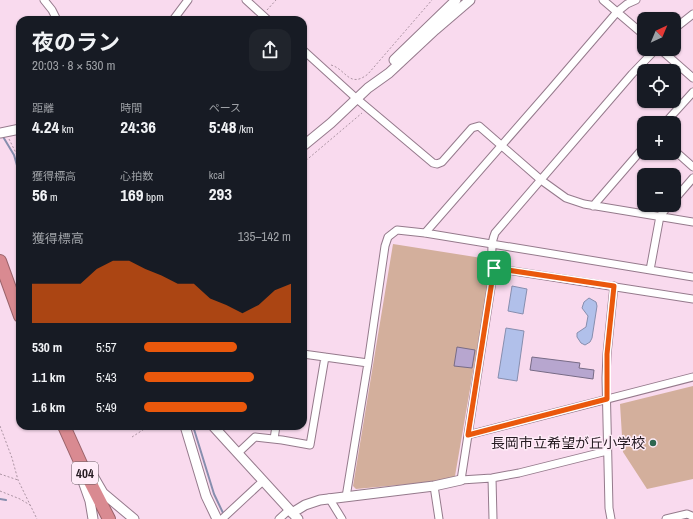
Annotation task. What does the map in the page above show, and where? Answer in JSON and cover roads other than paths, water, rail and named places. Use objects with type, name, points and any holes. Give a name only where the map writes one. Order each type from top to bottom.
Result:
[{"type":"highway","points":[[0,261],[16,305]]},
{"type":"highway","name":"404","points":[[66,430],[109,519]]},
{"type":"street","points":[[44,0],[55,16]]},
{"type":"street","points":[[176,16],[188,0]]},
{"type":"street","points":[[246,0],[264,16]]},
{"type":"street","points":[[307,143],[372,85],[406,47],[456,0]]},
{"type":"street","points":[[372,85],[388,73],[430,34],[470,0]]},
{"type":"street","points":[[603,0],[637,30]]},
{"type":"street","points":[[425,233],[617,12],[627,4],[636,0]]},
{"type":"street","points":[[681,23],[693,14]]},
{"type":"street","points":[[307,54],[357,99],[433,163],[437,164],[442,162],[472,128],[479,126],[541,180],[566,198],[593,206],[693,222]]},
{"type":"street","points":[[461,480],[494,268],[492,244],[495,233],[649,56]]},
{"type":"street","points":[[668,56],[693,78]]},
{"type":"street","points":[[671,116],[693,92]]},
{"type":"street","points":[[2,132],[16,130]]},
{"type":"street","points":[[593,206],[637,155]]},
{"type":"street","points":[[681,156],[693,167]]},
{"type":"street","points":[[681,192],[693,178]]},
{"type":"street","points":[[650,270],[660,216],[663,212]]},
{"type":"street","points":[[346,497],[386,242],[392,233],[397,230],[425,233],[693,277]]},
{"type":"street","points":[[494,268],[693,299]]},
{"type":"street","points":[[611,519],[608,508],[607,354],[614,286]]},
{"type":"street","points":[[307,355],[368,363]]},
{"type":"street","points":[[238,453],[255,437],[310,445],[325,357]]},
{"type":"street","points":[[468,435],[693,377]]},
{"type":"street","points":[[65,430],[90,502],[93,519]]},
{"type":"street","points":[[66,430],[103,493],[134,519]]},
{"type":"street","points":[[186,430],[206,496],[217,519]]},
{"type":"street","points":[[216,430],[293,514]]},
{"type":"street","points":[[274,439],[275,430]]},
{"type":"street","points":[[279,519],[293,514],[305,505],[329,498],[434,486],[461,480],[492,478],[554,465],[607,451]]},
{"type":"street","points":[[492,478],[493,519]]},
{"type":"street","points":[[222,519],[263,481]]},
{"type":"street","points":[[434,486],[439,519]]},
{"type":"street","points":[[329,498],[342,519]]},
{"type":"street","points":[[666,519],[688,514],[692,516],[693,519]]},
{"type":"water","points":[[512,286],[527,289],[523,314],[508,311]]},
{"type":"water","points":[[589,298],[596,302],[597,306],[592,338],[590,342],[585,345],[581,343],[577,337],[577,333],[586,327],[588,316],[582,308],[584,302]]},
{"type":"water","points":[[506,328],[524,331],[517,381],[498,378]]},
{"type":"waterway","points":[[2,135],[14,155],[16,162]]},
{"type":"waterway","points":[[194,430],[214,494],[224,515]]},
{"type":"waterway","points":[[0,499],[6,500]]},
{"type":"place","name":"長岡市立希望が丘小学校","points":[[653,443]]}]
